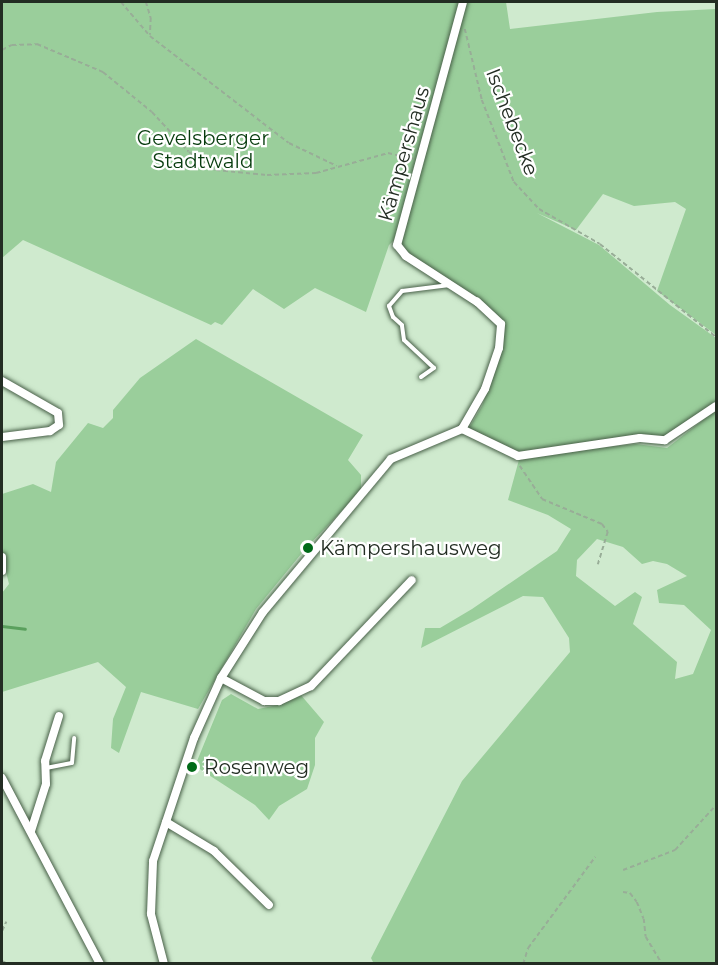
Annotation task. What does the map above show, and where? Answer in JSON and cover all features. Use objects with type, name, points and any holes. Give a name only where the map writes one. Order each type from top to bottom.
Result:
[{"type":"street","name":"Kämpershaus","points":[[462,4],[397,245],[406,256],[451,285],[501,324],[499,348],[485,389],[462,429]]},
{"type":"street","points":[[2,381],[58,413],[59,425],[50,431],[2,436]]},
{"type":"street","points":[[164,963],[150,892],[153,861],[194,738],[221,678],[262,612],[391,459],[462,429],[513,455],[640,438],[666,440],[717,406]]},
{"type":"street","points":[[2,557],[2,571]]},
{"type":"street","points":[[221,678],[264,701],[279,702],[311,686],[411,580]]},
{"type":"street","points":[[31,831],[46,784],[45,768],[59,716]]},
{"type":"street","points":[[2,778],[100,963]]},
{"type":"street","points":[[166,822],[214,851],[268,905]]},
{"type":"lane","points":[[421,377],[434,368],[404,340],[402,325],[393,317],[389,306],[402,291],[451,285]]},
{"type":"lane","points":[[45,768],[72,763],[74,738]]},
{"type":"path","points":[[121,2],[150,36],[289,143],[338,166]]},
{"type":"path","points":[[146,2],[152,18],[150,36]]},
{"type":"path","name":"Ischebecke","points":[[462,4],[482,100],[514,182],[555,221],[600,244],[717,337]]},
{"type":"path","points":[[2,50],[37,44],[103,72],[152,112],[189,152],[216,170],[267,175],[316,173],[388,153],[419,161]]},
{"type":"path","points":[[513,455],[542,499],[602,524],[608,531],[598,565]]},
{"type":"path","points":[[623,870],[675,850],[717,805]]},
{"type":"path","points":[[524,963],[528,948],[595,857]]},
{"type":"path","points":[[623,892],[630,893],[637,902],[644,919],[646,937],[663,963]]},
{"type":"path","points":[[2,931],[6,922]]},
{"type":"path","points":[[2,961],[8,963]]},
{"type":"green space","name":"Gevelsberger Stadtwald","points":[[2,2],[506,2],[510,29],[657,12],[716,9],[716,335],[657,291],[686,209],[675,202],[634,206],[603,194],[576,230],[537,213],[599,245],[670,305],[716,338],[716,404],[670,435],[519,453],[469,428],[482,406],[501,350],[503,322],[407,255],[394,240],[389,245],[366,312],[315,288],[284,309],[253,289],[222,325],[215,322],[211,325],[23,240],[2,258]]},
{"type":"green space","points":[[196,339],[363,435],[348,460],[361,475],[361,491],[306,548],[256,609],[198,709],[141,692],[119,753],[111,748],[113,719],[126,687],[98,662],[2,692],[2,593],[9,584],[2,556],[2,494],[33,484],[51,492],[56,462],[88,423],[103,428],[113,418],[113,410],[140,378]]},
{"type":"green space","points":[[716,410],[716,963],[374,964],[371,958],[462,781],[570,652],[569,638],[543,597],[523,596],[421,648],[425,628],[440,628],[472,609],[557,551],[571,529],[548,515],[508,500],[520,456],[636,444],[667,448]],"holes":[[[597,539],[623,547],[642,564],[653,561],[667,564],[687,576],[657,590],[659,603],[684,605],[711,630],[693,674],[675,679],[677,662],[633,624],[642,597],[635,592],[615,606],[576,576],[577,560]]]},
{"type":"green space","points":[[231,694],[258,709],[283,704],[300,694],[324,722],[315,738],[315,765],[307,789],[279,806],[269,820],[255,805],[195,766],[222,700]]},
{"type":"waterway","points":[[2,626],[25,629]]},
{"type":"place","name":"Kämpershausweg","points":[[308,548]]},
{"type":"place","name":"Rosenweg","points":[[192,767]]}]
